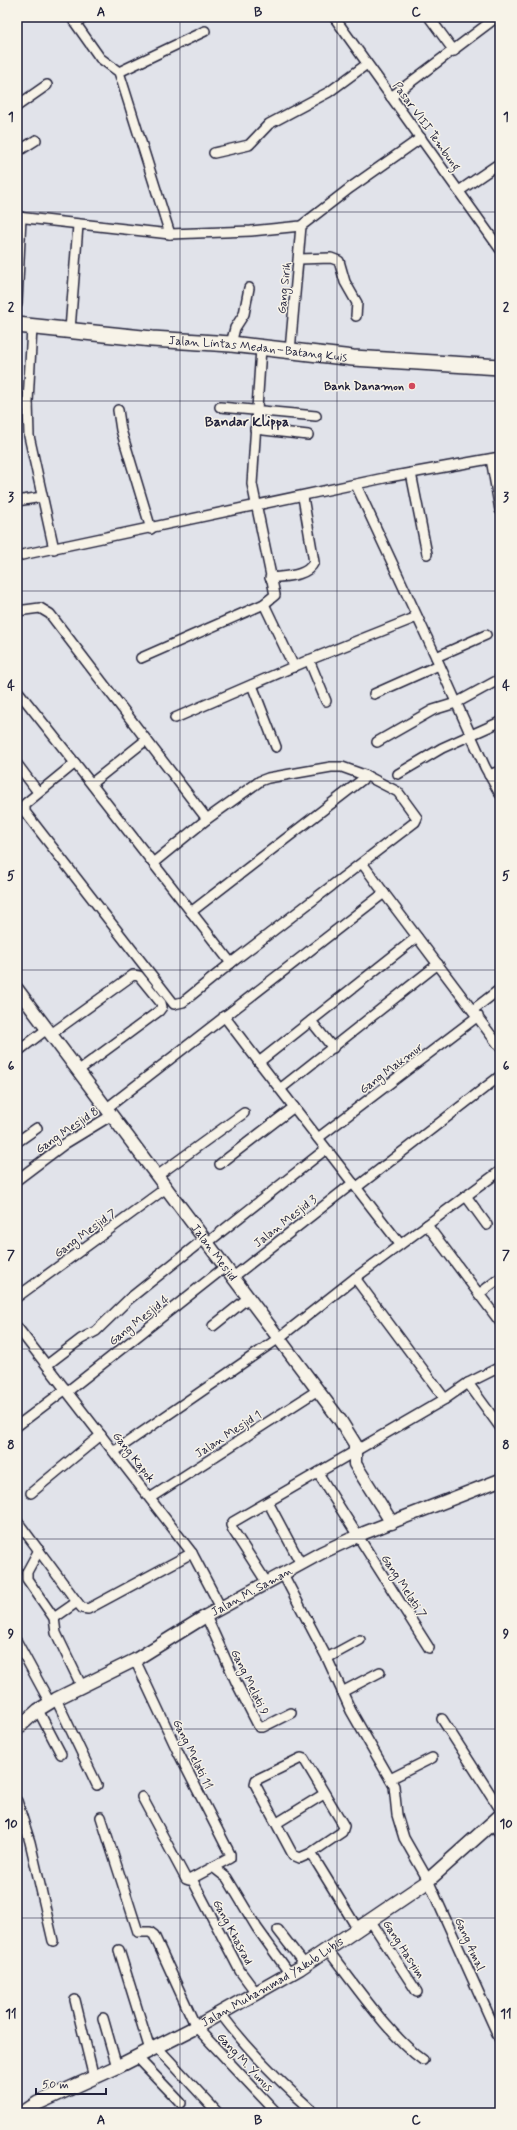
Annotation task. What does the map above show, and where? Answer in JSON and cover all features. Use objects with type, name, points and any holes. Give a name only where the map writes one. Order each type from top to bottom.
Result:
[{"type":"highway","name":"Jalan Lintas Medan–Batang Kuis","points":[[24,326],[231,344],[353,358],[500,367]]},
{"type":"main road","name":"Jalan Muhammad Yakub Lubis","points":[[23,2113],[38,2103],[94,2078],[196,2028],[305,1965],[428,1880],[496,1820]]},
{"type":"street","points":[[84,17],[73,20],[100,58],[119,72],[170,234]]},
{"type":"street","name":"Pasar VIII Tembung","points":[[334,17],[500,249]]},
{"type":"street","points":[[429,17],[454,51]]},
{"type":"street","points":[[391,97],[498,17]]},
{"type":"street","points":[[119,72],[205,30]]},
{"type":"street","points":[[214,153],[249,146],[269,124],[329,92],[367,64]]},
{"type":"street","points":[[17,106],[47,85]]},
{"type":"street","points":[[17,304],[19,217],[78,225],[170,234],[251,231],[301,226],[350,188],[421,138]]},
{"type":"street","points":[[17,152],[36,140]]},
{"type":"street","points":[[459,191],[500,163]]},
{"type":"street","points":[[70,330],[78,225]]},
{"type":"street","name":"Gang Sirih","points":[[290,351],[301,226]]},
{"type":"street","points":[[299,259],[331,258],[339,261],[345,282],[357,303],[356,316]]},
{"type":"street","points":[[231,344],[235,328],[244,314],[249,288]]},
{"type":"street","points":[[24,326],[29,436],[54,549]]},
{"type":"street","points":[[141,658],[264,604],[274,595],[255,507],[252,478],[261,348]]},
{"type":"street","points":[[17,406],[28,406]]},
{"type":"street","points":[[220,407],[316,416]]},
{"type":"street","points":[[118,410],[121,430],[151,530]]},
{"type":"street","points":[[255,429],[308,435]]},
{"type":"street","points":[[17,556],[151,530],[411,473],[496,458],[500,510]]},
{"type":"street","points":[[411,473],[428,554]]},
{"type":"street","points":[[356,486],[438,661],[456,703],[500,794]]},
{"type":"street","points":[[17,501],[42,497]]},
{"type":"street","points":[[270,578],[303,573],[310,568],[314,562],[303,497]]},
{"type":"street","points":[[264,604],[294,667]]},
{"type":"street","points":[[17,611],[40,608],[50,614],[207,819]]},
{"type":"street","points":[[175,718],[309,660],[417,617]]},
{"type":"street","points":[[374,694],[486,635]]},
{"type":"street","points":[[309,660],[326,701]]},
{"type":"street","points":[[377,742],[433,710],[456,703],[500,679]]},
{"type":"street","points":[[252,685],[276,746]]},
{"type":"street","points":[[17,690],[92,783],[231,963]]},
{"type":"street","points":[[398,774],[442,748],[500,722]]},
{"type":"street","points":[[92,783],[146,740]]},
{"type":"street","points":[[75,763],[25,804],[25,812],[171,1002],[177,1004],[183,1002],[231,963],[415,822],[417,818],[398,792],[367,776],[336,766],[268,778],[253,785],[207,819],[153,863]]},
{"type":"street","points":[[17,764],[38,792]]},
{"type":"street","points":[[490,775],[500,771]]},
{"type":"street","points":[[192,912],[367,776]]},
{"type":"street","points":[[362,862],[500,1047]]},
{"type":"street","name":"Gang Mesjid 8","points":[[17,1180],[109,1111],[224,1016],[384,893]]},
{"type":"street","points":[[259,1062],[418,937]]},
{"type":"street","points":[[280,1089],[438,964]]},
{"type":"street","points":[[17,1052],[133,975],[139,976],[162,1007],[159,1011],[79,1070]]},
{"type":"street","name":"Gang Makmur","points":[[318,1138],[476,1013],[500,989]]},
{"type":"street","name":"Jalan Mesjid","points":[[17,990],[79,1070],[232,1278],[318,1390],[352,1438],[355,1444],[355,1464],[392,1523]]},
{"type":"street","points":[[224,1016],[400,1244]]},
{"type":"street","points":[[311,1021],[333,1048]]},
{"type":"street","name":"Jalan Mesjid 3","points":[[232,1278],[500,1076]]},
{"type":"street","points":[[220,1164],[294,1107]]},
{"type":"street","points":[[157,1176],[244,1113]]},
{"type":"street","points":[[17,1142],[37,1128]]},
{"type":"street","points":[[47,1365],[81,1339],[96,1331],[129,1299],[326,1149]]},
{"type":"street","points":[[115,1451],[279,1338],[355,1278],[500,1171]]},
{"type":"street","name":"Gang Mesjid 7","points":[[17,1297],[166,1188]]},
{"type":"street","points":[[466,1196],[487,1225]]},
{"type":"street","points":[[428,1225],[500,1322]]},
{"type":"street","name":"Gang Mesjid 4","points":[[17,1426],[67,1390],[225,1267]]},
{"type":"street","points":[[355,1278],[445,1399]]},
{"type":"street","points":[[479,1294],[500,1278]]},
{"type":"street","points":[[213,1326],[248,1298]]},
{"type":"street","name":"Gang Kapok","points":[[17,1327],[115,1451],[192,1552],[221,1608]]},
{"type":"street","points":[[267,1583],[233,1530],[231,1525],[233,1522],[445,1399],[468,1383],[500,1367]]},
{"type":"street","points":[[468,1383],[500,1427]]},
{"type":"street","name":"Jalan Mesjid 1","points":[[150,1498],[318,1390]]},
{"type":"street","points":[[31,1493],[101,1435]]},
{"type":"street","name":"Gang Melati 7","points":[[318,1473],[429,1648]]},
{"type":"street","name":"Jalan M. Saman","points":[[17,1729],[38,1710],[53,1701],[135,1660],[206,1616],[301,1564],[358,1536],[500,1480]]},
{"type":"street","points":[[268,1502],[301,1564]]},
{"type":"street","points":[[17,1521],[82,1608],[88,1609],[192,1552]]},
{"type":"street","points":[[39,1550],[27,1572],[27,1579],[54,1618],[56,1633],[82,1687]]},
{"type":"street","name":"Gang Amal","points":[[283,1574],[351,1711],[390,1779],[396,1792],[397,1815],[404,1838],[428,1880],[500,2040]]},
{"type":"street","points":[[54,1618],[77,1602]]},
{"type":"street","name":"Gang Melati 9","points":[[206,1616],[237,1684],[259,1727],[263,1727],[291,1714]]},
{"type":"street","points":[[326,1658],[360,1640]]},
{"type":"street","points":[[17,1642],[53,1701],[97,1785]]},
{"type":"street","name":"Gang Melati 11","points":[[135,1660],[179,1754],[230,1854],[230,1858],[213,1866]]},
{"type":"street","points":[[342,1692],[380,1672]]},
{"type":"street","points":[[38,1710],[61,1754]]},
{"type":"street","points":[[442,1719],[500,1810]]},
{"type":"street","points":[[301,1758],[304,1759],[344,1829],[311,1853],[300,1858],[296,1857],[277,1823],[255,1786],[256,1780],[301,1758]]},
{"type":"street","points":[[390,1779],[432,1758]]},
{"type":"street","points":[[277,1823],[324,1794]]},
{"type":"street","points":[[142,1796],[183,1876],[189,1880],[213,1866],[227,1878],[257,1928],[290,1974]]},
{"type":"street","points":[[17,1801],[30,1842],[53,1941]]},
{"type":"street","name":"Gang M. Yunus","points":[[101,1817],[138,1932],[150,1932],[154,1935],[196,2028],[277,2113]]},
{"type":"street","points":[[496,1820],[500,1834]]},
{"type":"street","points":[[311,1853],[357,1928]]},
{"type":"street","name":"Gang Khasrad","points":[[192,1879],[240,1971],[257,1994]]},
{"type":"street","name":"Gang Hasyim","points":[[370,1920],[417,1992]]},
{"type":"street","points":[[278,1930],[305,1965]]},
{"type":"street","points":[[327,1949],[390,2029],[411,2052],[423,2060]]},
{"type":"street","points":[[119,1950],[154,2049],[218,2113]]},
{"type":"street","points":[[75,2000],[94,2078]]},
{"type":"street","points":[[221,2014],[233,2030],[297,2097],[315,2113]]},
{"type":"street","points":[[103,2018],[116,2067]]},
{"type":"street","points":[[137,2057],[181,2103]]},
{"type":"place","name":"Bank Danamon","points":[[412,386]]},
{"type":"district","name":"Bandar Klippa","points":[[247,421]]}]
